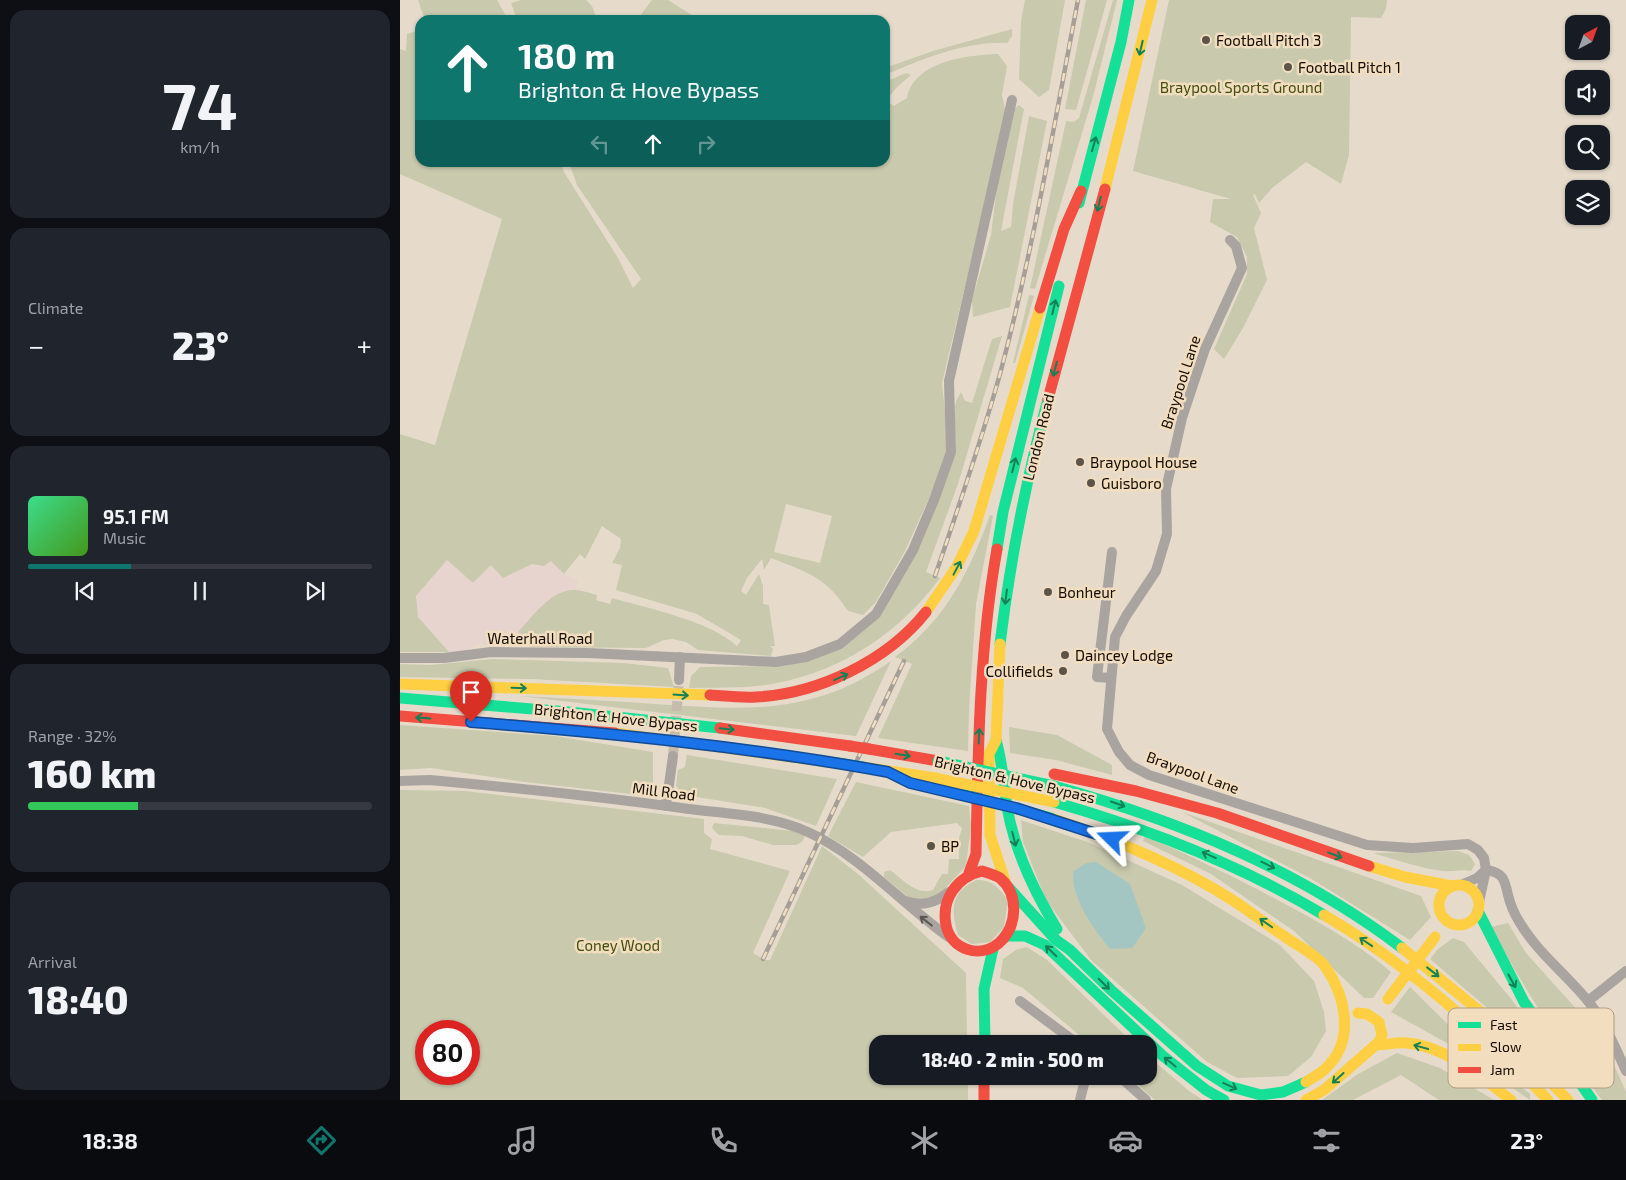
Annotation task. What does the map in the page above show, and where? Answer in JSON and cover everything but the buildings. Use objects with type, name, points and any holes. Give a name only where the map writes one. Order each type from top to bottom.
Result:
[{"type":"highway","name":"London Road","points":[[968,873],[976,854],[984,644],[992,576],[1004,504],[1073,232],[1081,191],[1118,52],[1129,0]]},
{"type":"highway","name":"London Road","points":[[1007,884],[990,834],[989,754],[996,740],[998,662],[1008,578],[1028,474],[1129,98],[1152,0]]},
{"type":"highway","points":[[400,684],[757,697],[794,692],[826,683],[860,668],[884,653],[931,609],[957,570],[974,531],[1064,229],[1081,191]]},
{"type":"highway","name":"Brighton & Hove Bypass","points":[[400,698],[509,706],[736,730],[938,761],[993,764],[1054,780],[1194,831],[1292,878],[1336,904],[1407,951],[1475,1008]]},
{"type":"highway","name":"Brighton & Hove Bypass","points":[[400,716],[604,732],[714,745],[843,764],[935,783],[1054,802],[1147,830],[1196,850],[1291,896],[1344,927],[1434,992],[1452,1008]]},
{"type":"highway","points":[[996,740],[1002,755],[1002,777],[1009,814],[1024,869],[1042,906],[1070,950]]},
{"type":"highway","points":[[1054,780],[1159,796],[1270,830],[1381,871],[1473,890],[1479,907],[1528,1008]]},
{"type":"highway","points":[[935,783],[1096,832],[1188,874],[1234,901],[1324,964],[1339,994],[1345,1030],[1355,1049],[1407,1043],[1424,1046],[1448,1058]]},
{"type":"highway","points":[[985,1035],[984,989],[979,970],[974,958],[967,950],[952,940],[946,920],[946,907],[952,889],[968,873],[989,872],[1007,884],[1056,940],[1070,950],[1162,1037],[1197,1066],[1228,1086],[1249,1093],[1271,1094],[1293,1088],[1314,1077],[1325,1069],[1334,1058],[1345,1030],[1358,1013],[1388,999]]},
{"type":"highway","points":[[984,989],[994,949],[1005,936],[1014,908],[1014,901],[1007,884]]},
{"type":"highway","points":[[1435,937],[1441,916],[1438,904],[1440,898],[1447,889],[1456,886]]},
{"type":"highway","points":[[1306,1100],[1324,1090],[1371,1048],[1382,1032],[1383,1016],[1388,999],[1435,937],[1443,929],[1454,925],[1466,924],[1476,917],[1479,907]]},
{"type":"highway","points":[[1441,916],[1454,925]]},
{"type":"highway","points":[[1005,936],[1025,936],[1045,945],[1163,1056],[1206,1090],[1224,1100]]},
{"type":"highway","points":[[967,950],[985,952],[994,949]]},
{"type":"highway","points":[[1305,951],[1324,978],[1336,1016],[1335,1037],[1314,1077]]},
{"type":"highway","points":[[1358,1013],[1373,1016],[1380,1024],[1382,1032]]},
{"type":"highway","points":[[984,1085],[984,1100]]},
{"type":"highway","points":[[1495,1088],[1512,1100]]},
{"type":"highway","name":"Brighton & Hove Bypass","points":[[1537,1088],[1548,1100]]},
{"type":"highway","name":"Brighton & Hove Bypass","points":[[1557,1088],[1568,1100]]},
{"type":"highway","points":[[1584,1088],[1592,1100]]},
{"type":"street","name":"Waterhall Road","points":[[400,658],[444,658],[491,652],[680,657],[776,662],[806,657],[840,644],[876,614],[913,550],[934,500],[951,452],[949,381],[1012,100]]},
{"type":"street","name":"Braypool Lane","points":[[1230,240],[1236,246],[1242,268],[1205,349],[1187,404],[1166,490],[1166,534],[1156,571],[1126,616],[1115,637],[1107,729],[1119,752],[1130,765],[1149,775],[1367,844],[1414,848],[1468,844],[1481,853],[1486,870]]},
{"type":"street","points":[[1112,552],[1098,677],[1112,678]]},
{"type":"street","points":[[679,680],[680,657]]},
{"type":"street","points":[[666,806],[673,756]]},
{"type":"street","name":"Mill Road","points":[[400,781],[430,780],[761,818],[808,832],[845,855],[952,940]]},
{"type":"street","points":[[1456,886],[1477,878],[1486,870],[1496,871],[1505,880],[1511,905],[1528,935],[1593,1008]]},
{"type":"street","points":[[1479,907],[1486,870]]},
{"type":"street","points":[[901,900],[924,904],[941,898],[952,889]]},
{"type":"street","points":[[1588,1001],[1626,971]]},
{"type":"street","points":[[1020,1000],[1066,1035]]},
{"type":"street","points":[[1614,1044],[1626,1071]]},
{"type":"street","points":[[1080,1100],[1084,1085]]},
{"type":"street","points":[[1128,1085],[1146,1100]]},
{"type":"shaded area","points":[[447,560],[473,583],[491,565],[503,578],[532,564],[544,566],[551,560],[564,574],[578,581],[576,590],[572,590],[542,606],[508,646],[497,643],[480,644],[462,652],[449,652],[418,617],[416,596]]},
{"type":"green space","points":[[418,0],[497,0],[505,15],[423,15]]},
{"type":"green space","points":[[521,0],[586,0],[592,6],[595,15],[515,15],[511,3]]},
{"type":"green space","points":[[652,0],[668,0],[692,15],[641,15]]},
{"type":"green space","points":[[1025,0],[1065,0],[1049,90],[1039,97],[1019,79],[1021,21]]},
{"type":"green space","points":[[1086,0],[1107,0],[1076,110],[1065,109]]},
{"type":"green space","points":[[1113,0],[1117,0],[1094,93],[1035,289],[1030,288],[1066,121],[1074,122],[1079,118]]},
{"type":"green space","name":"Braypool Sports Ground","points":[[1169,0],[1387,0],[1386,9],[1381,18],[1351,17],[1349,155],[1341,184],[1306,162],[1272,188],[1259,203],[1255,194],[1253,195],[1261,213],[1254,228],[1267,280],[1243,328],[1224,359],[1214,349],[1247,274],[1247,257],[1237,237],[1210,222],[1213,199],[1231,199],[1133,171]]},
{"type":"green space","points":[[1012,29],[1012,36],[1007,43],[976,45],[944,52],[890,73],[890,66],[933,51]]},
{"type":"green space","points":[[415,32],[415,167],[562,167],[618,258],[633,288],[641,279],[577,185],[570,167],[890,167],[890,104],[894,106],[907,98],[912,86],[920,76],[944,62],[972,56],[998,54],[1007,66],[1002,95],[1006,114],[942,383],[947,431],[947,452],[941,472],[905,551],[876,602],[863,615],[848,611],[832,590],[815,577],[771,558],[764,570],[762,559],[747,578],[741,591],[746,595],[759,574],[763,586],[763,604],[769,605],[775,646],[770,646],[773,649],[771,656],[698,650],[686,642],[672,639],[664,640],[646,648],[530,647],[518,635],[519,631],[536,611],[550,599],[566,591],[574,590],[597,595],[596,600],[610,604],[612,598],[678,616],[711,629],[737,646],[741,640],[697,614],[616,590],[622,565],[612,563],[620,548],[621,539],[602,526],[585,559],[580,554],[564,574],[551,561],[544,566],[532,564],[503,578],[491,565],[473,583],[447,560],[416,596],[418,617],[449,652],[400,652],[400,434],[435,445],[502,219],[400,174],[400,49],[406,51],[407,34]],"holes":[[[786,504],[832,516],[820,563],[774,552]]]},
{"type":"green space","points":[[906,73],[911,75],[890,96],[890,80]]},
{"type":"green space","points":[[1019,105],[1024,109],[1001,231],[1011,227],[1013,204],[1029,116],[1047,121],[1010,307],[973,317],[972,300],[991,235],[997,186],[1013,110]]},
{"type":"green space","points":[[1029,295],[1034,296],[1015,363],[1013,363]]},
{"type":"green space","points":[[1002,336],[958,484],[926,572],[940,578],[924,597],[889,632],[869,646],[825,669],[802,677],[766,685],[689,688],[691,676],[700,667],[783,666],[814,659],[878,615],[920,546],[933,515],[956,449],[954,413],[956,401],[961,392],[965,401],[972,403],[992,339]]},
{"type":"green space","points":[[990,515],[993,516],[976,604],[968,751],[878,738],[912,664],[895,657],[928,628],[954,594],[974,556]]},
{"type":"green space","points":[[493,659],[624,663],[668,668],[674,687],[531,679],[400,677],[400,664],[431,665]]},
{"type":"green space","points":[[891,661],[856,736],[519,696],[720,708],[749,708],[806,700],[834,692],[862,679]]},
{"type":"green space","points":[[400,725],[555,736],[653,752],[653,792],[639,795],[525,782],[431,768],[400,770]]},
{"type":"green space","points":[[1009,727],[1057,735],[1112,765],[1112,775],[1056,760],[1010,753]]},
{"type":"green space","points":[[687,754],[837,779],[816,826],[765,808],[684,795],[676,786],[678,770],[685,767]]},
{"type":"green space","points":[[856,782],[969,806],[971,826],[966,866],[939,895],[924,901],[908,897],[884,877],[884,872],[890,870],[905,882],[921,891],[933,890],[942,874],[948,874],[949,859],[959,859],[959,838],[962,828],[957,823],[891,832],[863,857],[828,836]]},
{"type":"green space","name":"Coney Wood","points":[[400,790],[465,791],[704,819],[704,833],[712,839],[710,849],[790,871],[753,953],[765,960],[770,960],[822,846],[858,874],[966,973],[967,1035],[869,1035],[869,1085],[968,1085],[968,1100],[400,1100]]},
{"type":"green space","points":[[1182,812],[1421,896],[1431,917],[1410,940],[1310,878]]},
{"type":"green space","points":[[1021,820],[1090,843],[1182,885],[1280,945],[1314,981],[1324,1012],[1326,1031],[1311,1057],[1288,1076],[1237,1078],[1207,1062],[1091,960],[1046,900],[1023,842]]},
{"type":"green space","points":[[714,823],[793,831],[803,833],[805,836],[802,842],[796,845],[773,845],[742,836],[719,835],[712,828]]},
{"type":"green space","points":[[1145,836],[1225,873],[1304,914],[1349,941],[1391,972],[1373,998],[1364,998],[1294,931],[1211,874],[1143,841]]},
{"type":"green space","points":[[1458,851],[1469,855],[1475,864],[1471,871],[1434,870],[1373,853]]},
{"type":"green space","points":[[976,880],[987,881],[995,885],[1008,900],[1004,927],[990,942],[972,944],[958,935],[954,910],[957,897],[961,891]]},
{"type":"green space","points":[[1508,923],[1526,953],[1575,1008],[1539,1008],[1491,927]]},
{"type":"green space","points":[[1453,938],[1464,942],[1518,1008],[1487,1008],[1430,959],[1438,949]]},
{"type":"green space","points":[[1027,947],[1047,960],[1125,1035],[1079,1035],[1023,988],[1000,978],[1003,959],[1016,950]]},
{"type":"green space","points":[[1410,987],[1448,1024],[1448,1044],[1391,1012]]},
{"type":"green space","points":[[1397,1053],[1440,1068],[1448,1073],[1448,1088],[1474,1088],[1494,1100],[1439,1100],[1401,1075],[1353,1100],[1322,1100],[1358,1074]]},
{"type":"green space","points":[[1157,1064],[1189,1091],[1203,1100],[1155,1100],[1138,1085],[1157,1085]]},
{"type":"green space","points":[[1614,1065],[1626,1092],[1626,1100],[1602,1100],[1593,1088],[1614,1088]]},
{"type":"green space","points":[[1513,1088],[1523,1088],[1530,1094],[1530,1100]]},
{"type":"water","points":[[1096,862],[1130,884],[1146,928],[1132,948],[1110,949],[1091,923],[1080,903],[1076,893],[1073,872],[1086,863]]},
{"type":"tunnel","points":[[673,756],[679,680]]},
{"type":"railway","points":[[935,576],[985,425],[1012,328],[1042,188],[1078,0]]},
{"type":"railway","points":[[763,959],[904,661]]},
{"type":"traffic: fast","points":[[1079,203],[1121,42],[1129,0]]},
{"type":"traffic: fast","points":[[997,549],[1003,512],[1059,286]]},
{"type":"traffic: fast","points":[[1000,644],[1020,521],[1048,399]]},
{"type":"traffic: fast","points":[[400,698],[569,712],[720,728]]},
{"type":"traffic: fast","points":[[996,740],[1008,812],[1016,843],[1034,887],[1057,929]]},
{"type":"traffic: fast","points":[[938,761],[1054,786]]},
{"type":"traffic: fast","points":[[843,764],[863,767]]},
{"type":"traffic: fast","points":[[1054,786],[1146,815],[1236,850],[1321,894],[1402,948]]},
{"type":"traffic: fast","points":[[962,794],[1051,818]]},
{"type":"traffic: fast","points":[[1054,802],[1159,836],[1193,850],[1259,880],[1324,915]]},
{"type":"traffic: fast","points":[[1009,888],[1056,940],[1070,950],[1111,990],[1197,1066],[1228,1086],[1261,1095],[1283,1092],[1306,1082]]},
{"type":"traffic: fast","points":[[1478,911],[1528,1008]]},
{"type":"traffic: fast","points":[[1005,936],[1025,936],[1045,945],[1163,1056],[1206,1090],[1224,1100]]},
{"type":"traffic: fast","points":[[985,1035],[984,989],[993,949]]},
{"type":"traffic: fast","points":[[1584,1088],[1592,1100]]},
{"type":"traffic: slow","points":[[1105,189],[1152,0]]},
{"type":"traffic: slow","points":[[926,612],[956,568],[974,531],[1040,308]]},
{"type":"traffic: slow","points":[[1000,644],[996,740],[989,754],[990,835],[1005,881]]},
{"type":"traffic: slow","points":[[400,684],[710,695]]},
{"type":"traffic: slow","points":[[615,733],[843,764]]},
{"type":"traffic: slow","points":[[863,767],[935,778]]},
{"type":"traffic: slow","points":[[935,778],[1054,802]]},
{"type":"traffic: slow","points":[[1051,818],[1122,844],[1191,876],[1234,901],[1311,953],[1324,965],[1338,990],[1342,1004],[1344,1032],[1335,1058],[1323,1071],[1306,1082]]},
{"type":"traffic: slow","points":[[1369,866],[1405,877],[1452,886]]},
{"type":"traffic: slow","points":[[1463,885],[1470,888],[1476,894],[1479,905],[1478,913],[1470,922],[1463,925],[1455,925],[1448,922],[1440,913],[1439,901],[1442,894],[1451,886],[1463,885]]},
{"type":"traffic: slow","points":[[1324,915],[1385,955],[1452,1008]]},
{"type":"traffic: slow","points":[[1388,999],[1435,937]]},
{"type":"traffic: slow","points":[[1402,948],[1476,1008]]},
{"type":"traffic: slow","points":[[1306,1100],[1324,1090],[1379,1042],[1382,1035],[1379,1022],[1367,1014],[1358,1013]]},
{"type":"traffic: slow","points":[[1376,1045],[1399,1043],[1421,1045],[1448,1056]]},
{"type":"traffic: slow","points":[[1496,1088],[1511,1100]]},
{"type":"traffic: slow","points":[[1536,1088],[1548,1100]]},
{"type":"traffic: slow","points":[[1556,1088],[1568,1100]]},
{"type":"traffic: jam","points":[[1048,399],[1105,189]]},
{"type":"traffic: jam","points":[[1040,308],[1064,229],[1081,191]]},
{"type":"traffic: jam","points":[[969,873],[976,854],[980,701],[986,625],[997,549]]},
{"type":"traffic: jam","points":[[710,695],[750,697],[780,694],[827,682],[850,672],[892,646],[926,612]]},
{"type":"traffic: jam","points":[[400,716],[615,733]]},
{"type":"traffic: jam","points":[[720,728],[850,746]]},
{"type":"traffic: jam","points":[[850,746],[869,749]]},
{"type":"traffic: jam","points":[[869,749],[938,761]]},
{"type":"traffic: jam","points":[[1054,774],[1136,791],[1217,813],[1369,866]]},
{"type":"traffic: jam","points":[[982,871],[1000,878],[1006,885],[1011,893],[1014,910],[1010,928],[999,943],[991,948],[975,951],[960,946],[954,941],[949,934],[945,915],[949,898],[958,884],[965,878],[982,871]]},
{"type":"traffic: jam","points":[[984,1085],[984,1100]]},
{"type":"place","name":"Football Pitch 3","points":[[1206,40]]},
{"type":"place","name":"Football Pitch 1","points":[[1288,67]]},
{"type":"place","name":"Braypool House","points":[[1080,462]]},
{"type":"place","name":"Guisboro","points":[[1091,483]]},
{"type":"place","name":"Bonheur","points":[[1048,592]]},
{"type":"place","name":"Daincey Lodge","points":[[1065,655]]},
{"type":"place","name":"Collifields","points":[[1063,671]]},
{"type":"place","name":"BP","points":[[931,846]]},
{"type":"route","points":[[471,722],[604,732],[714,745],[888,772],[910,783],[1016,808],[1096,832],[1112,839]]}]
